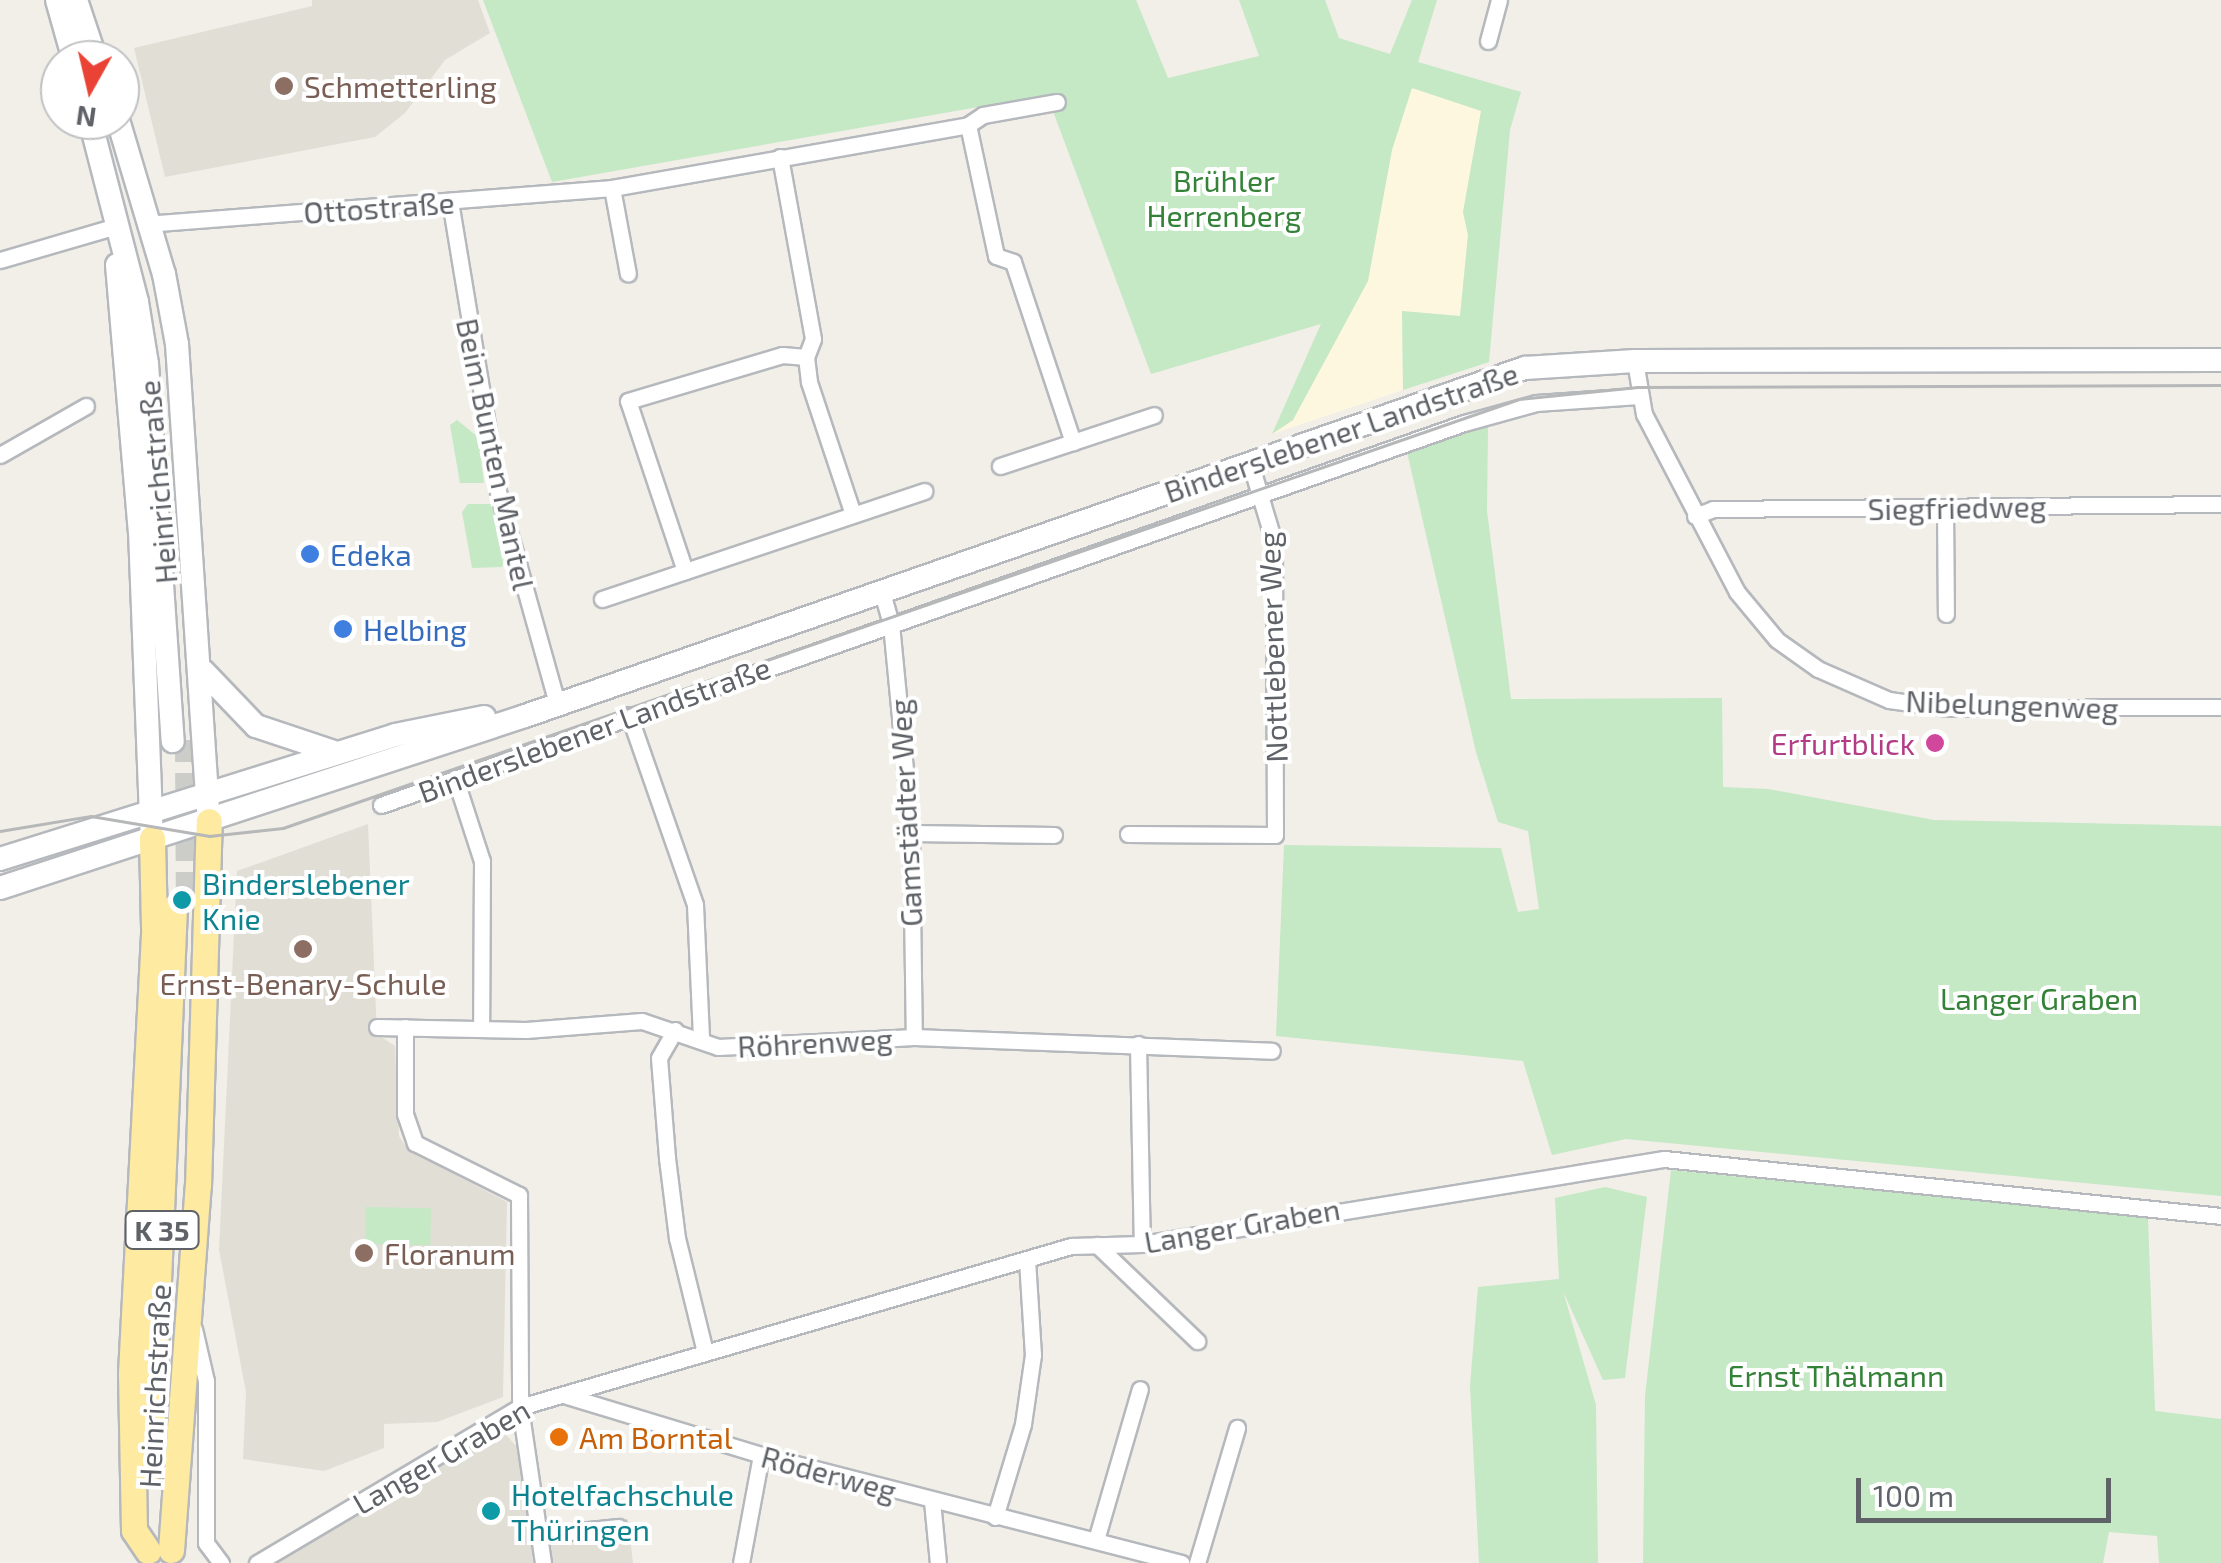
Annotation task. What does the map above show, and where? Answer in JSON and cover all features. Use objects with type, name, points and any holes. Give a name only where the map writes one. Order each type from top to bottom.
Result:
[{"type":"highway","name":"K 35","points":[[160,1557],[190,1318],[208,809]]},
{"type":"highway","name":"K 35","points":[[152,826],[154,927],[131,1373],[134,1530],[160,1557]]},
{"type":"highway","name":"Heinrichstraße","points":[[160,1557],[181,909]]},
{"type":"main road","points":[[58,0],[69,40]]},
{"type":"main road","points":[[76,0],[89,40]]},
{"type":"main road","name":"Heinrichstraße","points":[[95,140],[147,364],[180,740],[173,486],[146,224]]},
{"type":"main road","name":"Heinrichstraße","points":[[123,140],[164,274],[177,344],[194,528],[208,809]]},
{"type":"main road","name":"Heinrichstraße","points":[[116,226],[140,531],[152,826]]},
{"type":"main road","name":"Binderslebener Landstraße","points":[[0,859],[152,826],[557,704],[1479,382],[1552,364],[2221,360]]},
{"type":"main road","points":[[203,671],[228,704],[256,726],[340,754]]},
{"type":"main road","name":"Binderslebener Landstraße","points":[[208,809],[340,754],[424,728],[557,704]]},
{"type":"main road","name":"Binderslebener Landstraße","points":[[0,888],[152,826]]},
{"type":"street","points":[[1488,41],[1499,0]]},
{"type":"street","name":"Ottostraße","points":[[146,224],[612,188],[968,125],[983,115],[1058,102]]},
{"type":"street","points":[[968,125],[996,256],[1012,262],[1073,442]]},
{"type":"street","points":[[780,158],[814,339],[806,356],[854,514]]},
{"type":"street","points":[[612,188],[628,274]]},
{"type":"street","name":"Beim Bunten Mantel","points":[[450,202],[481,404],[518,575],[557,704]]},
{"type":"street","points":[[0,260],[116,226]]},
{"type":"street","points":[[686,571],[628,401],[782,355],[806,356]]},
{"type":"street","name":"Nibelungenweg","points":[[1635,361],[1639,396],[1694,516],[1737,592],[1777,640],[1860,689],[1948,708],[2221,707]]},
{"type":"street","name":"Binderslebener Landstraße","points":[[380,804],[1486,416],[1536,404],[1639,396]]},
{"type":"street","points":[[0,456],[86,406]]},
{"type":"street","points":[[1000,466],[1154,415]]},
{"type":"street","name":"Nottlebener Weg","points":[[1128,834],[1275,835],[1274,542],[1250,462]]},
{"type":"street","points":[[602,600],[924,490]]},
{"type":"street","name":"Siegfriedweg","points":[[1694,516],[1713,509],[2221,504]]},
{"type":"street","points":[[1946,508],[1946,614]]},
{"type":"street","name":"Gamstädter Weg","points":[[881,590],[891,624],[911,833],[914,1038]]},
{"type":"street","points":[[630,715],[694,905],[702,1039]]},
{"type":"street","points":[[455,778],[482,860],[481,1028]]},
{"type":"street","points":[[911,833],[1054,836]]},
{"type":"street","name":"Röhrenweg","points":[[377,1026],[481,1028],[642,1020],[718,1047],[914,1038],[1272,1051]]},
{"type":"street","points":[[405,1027],[405,1114],[416,1143],[519,1195],[520,1407],[543,1563]]},
{"type":"street","points":[[675,1030],[659,1058],[667,1158],[679,1248],[706,1352]]},
{"type":"street","points":[[1138,1044],[1142,1244]]},
{"type":"street","name":"Langer Graben","points":[[257,1563],[520,1407],[1027,1260],[1097,1244],[1142,1244],[1664,1159],[2221,1216]]},
{"type":"street","name":"Langer Graben","points":[[1097,1244],[1196,1342]]},
{"type":"street","points":[[996,1517],[1023,1424],[1033,1355],[1027,1260]]},
{"type":"street","points":[[190,1318],[206,1381],[206,1543],[221,1563]]},
{"type":"street","points":[[1096,1540],[1140,1389]]},
{"type":"street","name":"Röderweg","points":[[565,1395],[761,1455],[1180,1563]]},
{"type":"street","points":[[1197,1563],[1237,1428]]},
{"type":"street","points":[[741,1563],[761,1455]]},
{"type":"street","points":[[932,1501],[938,1563]]},
{"type":"street","points":[[539,1535],[619,1528]]},
{"type":"shaded area","name":"Schmetterling","points":[[312,0],[478,0],[490,33],[445,60],[405,113],[375,137],[165,177],[140,73],[140,47],[312,6]]},
{"type":"shaded area","points":[[1412,88],[1482,111],[1463,212],[1468,235],[1460,316],[1402,311],[1403,390],[1272,434],[1293,420]]},
{"type":"shaded area","name":"Floranum","points":[[368,824],[377,1034],[395,1046],[399,1136],[408,1150],[507,1202],[503,1397],[437,1422],[384,1424],[384,1448],[324,1471],[243,1459],[246,1392],[219,1250],[237,871]]},
{"type":"shaded area","points":[[506,1435],[520,1450],[533,1563],[276,1563],[485,1438]]},
{"type":"shaded area","points":[[628,1519],[633,1563],[553,1563],[549,1529]]},
{"type":"green space","name":"Brühler Herrenberg","points":[[483,0],[1136,0],[1168,78],[1259,56],[1239,0],[1325,0],[1339,38],[1390,54],[1412,0],[1437,0],[1418,62],[1521,92],[1510,130],[1489,362],[1403,390],[1402,311],[1460,316],[1468,235],[1463,212],[1481,111],[1412,88],[1392,150],[1368,281],[1293,420],[1272,434],[1321,324],[1151,374],[1047,95],[552,182]]},
{"type":"green space","points":[[457,420],[478,437],[484,483],[460,483],[450,425]]},
{"type":"green space","name":"Langer Graben","points":[[1488,425],[1487,511],[1511,699],[1722,698],[1723,787],[1768,789],[1934,820],[2221,826],[2221,1196],[1626,1139],[1552,1155],[1523,1061],[1276,1036],[1284,845],[1501,848],[1518,912],[1539,909],[1528,831],[1498,822],[1476,752],[1407,452]]},
{"type":"green space","points":[[468,504],[492,504],[507,556],[502,567],[472,568],[462,512]]},
{"type":"green space","name":"Ernst Thälmann","points":[[1671,1170],[2148,1218],[2155,1411],[2221,1419],[2221,1563],[2159,1563],[2157,1536],[2109,1532],[2103,1563],[1643,1563],[1645,1396]]},
{"type":"green space","points":[[1605,1187],[1647,1197],[1625,1378],[1603,1380],[1563,1291],[1596,1405],[1598,1563],[1479,1563],[1470,1386],[1478,1287],[1559,1279],[1555,1198]]},
{"type":"green space","points":[[366,1207],[431,1208],[430,1245],[365,1244]]},
{"type":"tunnel","points":[[186,740],[187,909]]},
{"type":"tram line","points":[[0,831],[91,816],[209,836],[283,828],[1519,399],[1637,387],[2221,385]]},
{"type":"place","name":"Schmetterling","points":[[284,86]]},
{"type":"place","name":"Edeka","points":[[310,554]]},
{"type":"place","name":"Helbing","points":[[343,629]]},
{"type":"place","name":"Erfurtblick","points":[[1935,743]]},
{"type":"place","name":"Binderslebener Knie","points":[[182,900]]},
{"type":"place","name":"Ernst-Benary-Schule","points":[[303,949]]},
{"type":"place","name":"Floranum","points":[[364,1253]]},
{"type":"place","name":"Am Borntal","points":[[559,1437]]},
{"type":"place","name":"Hotelfachschule Thüringen","points":[[491,1511]]}]
